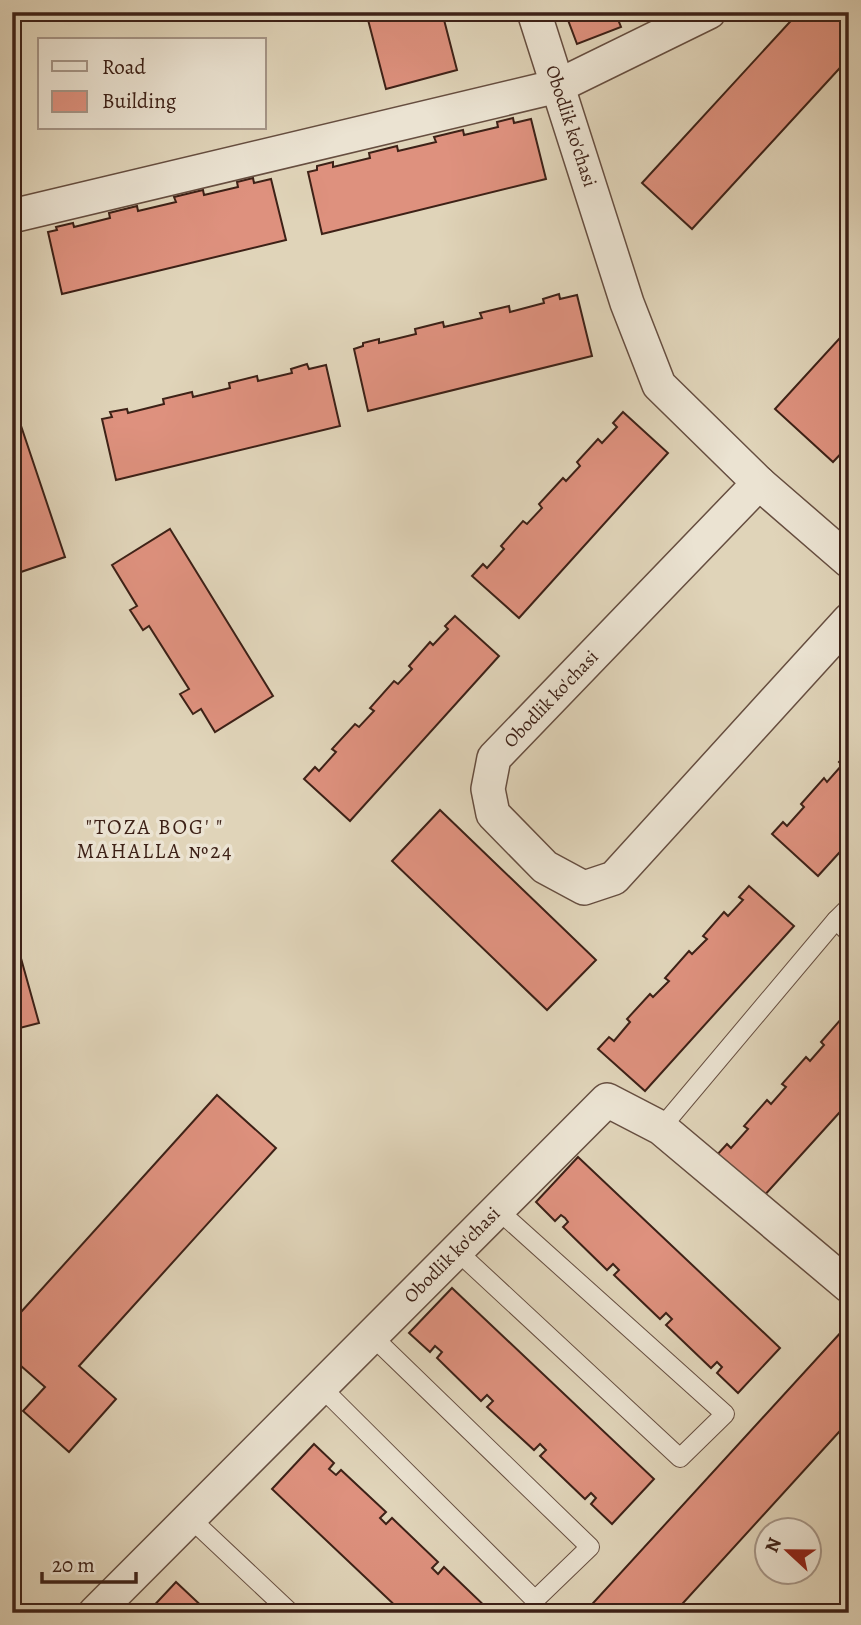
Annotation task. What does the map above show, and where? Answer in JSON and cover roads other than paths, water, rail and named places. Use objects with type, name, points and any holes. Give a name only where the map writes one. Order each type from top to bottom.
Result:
[{"type":"street","name":"Obodlik ko'chasi","points":[[534,12],[627,303],[659,385],[759,482],[849,561]]},
{"type":"street","points":[[12,216],[558,86],[709,12]]},
{"type":"street","name":"Obodlik ko'chasi","points":[[759,482],[494,758],[488,789],[494,814],[545,867],[584,888],[614,878],[849,620]]},
{"type":"street","name":"Obodlik ko'chasi","points":[[95,1613],[607,1100],[661,1128],[844,1272]]},
{"type":"lane","points":[[661,1128],[849,907]]},
{"type":"lane","points":[[836,920],[849,933]]},
{"type":"lane","points":[[457,1251],[681,1458],[725,1414],[498,1210]]},
{"type":"lane","points":[[321,1387],[535,1600],[590,1547],[372,1336]]},
{"type":"lane","points":[[190,1518],[292,1613]]},
{"type":"district","name":"\"TOZA BOG' \" MAHALLA №24","points":[[155,839]]}]
